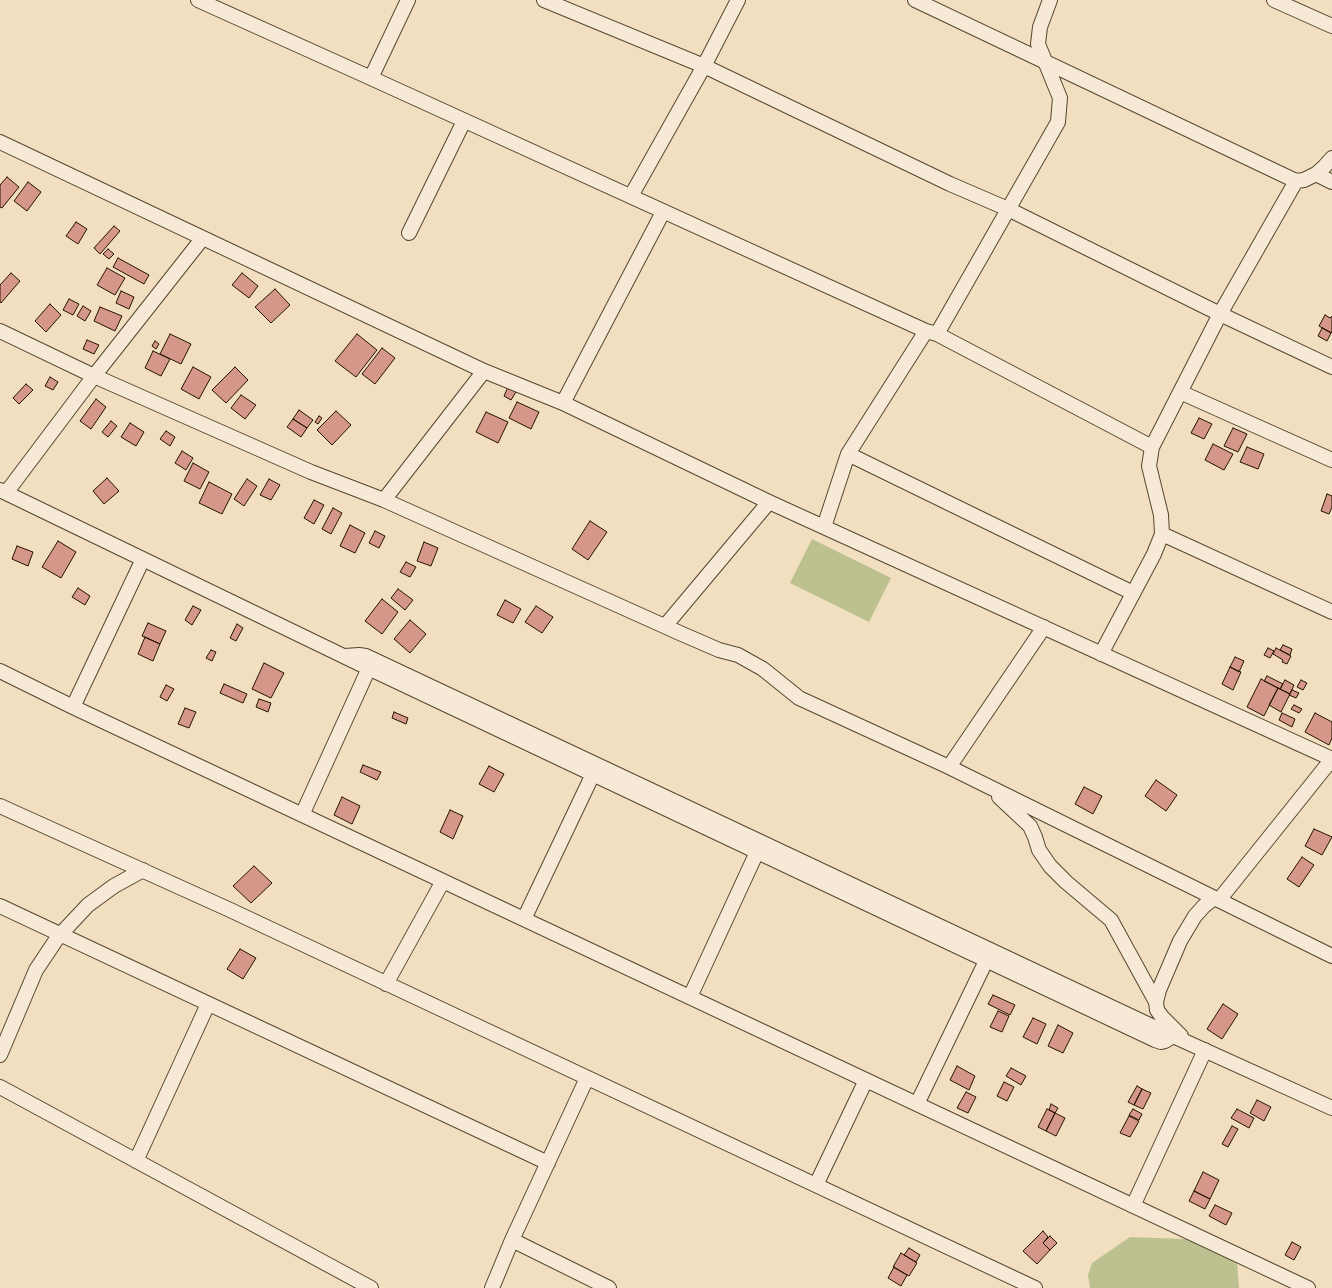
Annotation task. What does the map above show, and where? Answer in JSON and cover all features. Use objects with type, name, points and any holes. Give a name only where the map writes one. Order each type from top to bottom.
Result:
[{"type":"street","points":[[198,0],[631,196],[663,212],[931,332],[1152,447]]},
{"type":"street","points":[[372,78],[408,0]]},
{"type":"street","points":[[544,0],[704,66],[950,184],[1008,209],[1220,314],[1332,367]]},
{"type":"street","points":[[631,196],[704,66],[738,0]]},
{"type":"street","points":[[914,0],[1296,181],[1304,180],[1316,174],[1332,158]]},
{"type":"street","points":[[824,527],[848,454],[931,332],[1008,209],[1058,122],[1060,98],[1038,44],[1040,26],[1050,0]]},
{"type":"street","points":[[1274,0],[1332,26]]},
{"type":"street","points":[[410,233],[464,121]]},
{"type":"street","points":[[0,142],[202,239],[484,371],[563,403],[769,502],[1332,759],[1216,899],[1204,906],[1195,916],[1180,942],[1156,1002]]},
{"type":"street","points":[[1316,174],[1332,182]]},
{"type":"street","points":[[1101,654],[1154,554],[1162,534],[1161,515],[1149,466],[1152,447],[1220,314],[1296,181]]},
{"type":"street","points":[[563,403],[663,212]]},
{"type":"street","points":[[202,239],[3,491],[369,668],[1155,1040],[1161,1042],[1166,1041],[1173,1036]]},
{"type":"street","points":[[0,331],[94,376],[311,472],[384,500],[719,650],[750,660],[799,698],[949,768],[1332,956]]},
{"type":"street","points":[[384,500],[484,371]]},
{"type":"street","points":[[1180,392],[1332,460]]},
{"type":"street","points":[[848,454],[1133,593]]},
{"type":"street","points":[[665,626],[769,502]]},
{"type":"street","points":[[1162,534],[1332,612]]},
{"type":"street","points":[[73,707],[143,559]]},
{"type":"street","points":[[949,768],[1044,627]]},
{"type":"street","points":[[344,656],[366,656],[1173,1036],[1332,1108]]},
{"type":"street","points":[[302,815],[369,668]]},
{"type":"street","points":[[0,671],[73,707],[1308,1288]]},
{"type":"street","points":[[524,919],[593,774]]},
{"type":"street","points":[[988,787],[1030,826],[1036,837],[1039,850],[1050,866],[1066,882],[1111,920],[1156,1002],[1157,1010],[1188,1043]]},
{"type":"street","points":[[0,806],[142,870],[1035,1288]]},
{"type":"street","points":[[690,997],[757,852]]},
{"type":"street","points":[[0,1055],[36,970],[60,935],[88,905],[114,886],[142,870]]},
{"type":"street","points":[[386,984],[443,881]]},
{"type":"street","points":[[0,906],[548,1163]]},
{"type":"street","points":[[917,1104],[986,961]]},
{"type":"street","points":[[136,1161],[208,1004]]},
{"type":"street","points":[[1133,1206],[1205,1050]]},
{"type":"street","points":[[492,1288],[512,1240],[587,1078]]},
{"type":"street","points":[[816,1185],[866,1080]]},
{"type":"street","points":[[0,1087],[371,1288]]},
{"type":"street","points":[[512,1240],[609,1288]]},
{"type":"green space","points":[[812,539],[891,578],[869,622],[790,583]]},
{"type":"green space","points":[[1130,1237],[1185,1239],[1218,1249],[1237,1262],[1239,1288],[1090,1288],[1088,1275],[1092,1263]]},
{"type":"building","points":[[7,177],[19,187],[2,208],[0,207],[0,185]]},
{"type":"building","points":[[28,182],[41,192],[27,211],[14,201]]},
{"type":"building","points":[[76,222],[87,229],[78,244],[66,236]]},
{"type":"building","points":[[114,226],[120,231],[100,254],[94,248]]},
{"type":"building","points":[[108,249],[114,254],[109,259],[103,254]]},
{"type":"building","points":[[118,258],[149,275],[144,284],[113,267]]},
{"type":"building","points":[[107,268],[125,278],[115,295],[97,285]]},
{"type":"building","points":[[11,273],[20,281],[1,303],[0,285]]},
{"type":"building","points":[[242,273],[258,286],[249,298],[232,285]]},
{"type":"building","points":[[275,289],[290,305],[271,323],[255,307]]},
{"type":"building","points":[[121,291],[134,297],[129,309],[116,303]]},
{"type":"building","points":[[69,299],[79,304],[73,315],[63,310]]},
{"type":"building","points":[[50,304],[61,315],[46,332],[35,321]]},
{"type":"building","points":[[83,306],[91,311],[85,321],[77,316]]},
{"type":"building","points":[[100,307],[122,316],[115,331],[94,321]]},
{"type":"building","points":[[1325,315],[1330,318],[1332,316],[1332,333],[1319,326]]},
{"type":"building","points":[[1322,328],[1331,333],[1327,341],[1318,336]]},
{"type":"building","points":[[170,334],[191,344],[181,364],[160,354]]},
{"type":"building","points":[[357,334],[377,350],[356,377],[335,361]]},
{"type":"building","points":[[87,340],[99,345],[94,354],[83,349]]},
{"type":"building","points":[[155,341],[159,344],[156,349],[152,346]]},
{"type":"building","points":[[382,348],[395,358],[375,384],[362,374]]},
{"type":"building","points":[[153,351],[170,359],[161,376],[145,368]]},
{"type":"building","points":[[193,367],[211,377],[199,399],[181,389]]},
{"type":"building","points":[[235,367],[248,380],[226,403],[212,390]]},
{"type":"building","points":[[50,377],[58,382],[53,390],[45,386]]},
{"type":"building","points":[[26,384],[33,390],[19,404],[13,398]]},
{"type":"building","points":[[508,387],[516,392],[511,400],[504,396]]},
{"type":"building","points":[[241,395],[256,405],[245,419],[231,408]]},
{"type":"building","points":[[96,399],[106,407],[91,429],[80,421]]},
{"type":"building","points":[[517,402],[539,412],[531,429],[509,418]]},
{"type":"building","points":[[299,410],[313,420],[307,428],[293,419]]},
{"type":"building","points":[[336,411],[351,425],[332,445],[317,430]]},
{"type":"building","points":[[486,412],[508,422],[498,443],[476,432]]},
{"type":"building","points":[[319,416],[322,418],[318,424],[315,422]]},
{"type":"building","points":[[1199,418],[1212,424],[1204,439],[1191,433]]},
{"type":"building","points":[[293,419],[307,428],[301,437],[287,427]]},
{"type":"building","points":[[111,421],[117,426],[108,437],[102,432]]},
{"type":"building","points":[[130,423],[144,432],[136,446],[121,437]]},
{"type":"building","points":[[1233,428],[1247,434],[1238,452],[1224,446]]},
{"type":"building","points":[[166,431],[175,437],[170,446],[160,439]]},
{"type":"building","points":[[1213,444],[1233,454],[1224,470],[1205,460]]},
{"type":"building","points":[[1247,447],[1264,454],[1258,469],[1240,462]]},
{"type":"building","points":[[182,451],[193,458],[186,470],[175,463]]},
{"type":"building","points":[[193,463],[209,472],[200,489],[184,481]]},
{"type":"building","points":[[107,478],[119,491],[104,504],[93,491]]},
{"type":"building","points":[[247,479],[257,486],[244,506],[234,499]]},
{"type":"building","points":[[269,479],[280,485],[271,500],[260,495]]},
{"type":"building","points":[[209,482],[232,494],[222,514],[199,503]]},
{"type":"building","points":[[1327,494],[1332,496],[1332,507],[1329,514],[1321,511]]},
{"type":"building","points":[[314,500],[324,505],[314,524],[304,518]]},
{"type":"building","points":[[333,508],[342,513],[331,534],[322,529]]},
{"type":"building","points":[[590,521],[607,532],[588,560],[572,549]]},
{"type":"building","points":[[350,525],[365,533],[355,553],[340,546]]},
{"type":"building","points":[[375,531],[385,536],[379,548],[369,543]]},
{"type":"building","points":[[58,541],[76,552],[61,578],[42,567]]},
{"type":"building","points":[[424,542],[438,548],[431,566],[417,561]]},
{"type":"building","points":[[17,546],[33,552],[28,566],[12,559]]},
{"type":"building","points":[[406,562],[416,567],[410,577],[400,572]]},
{"type":"building","points":[[78,588],[90,596],[85,605],[72,597]]},
{"type":"building","points":[[398,589],[413,600],[405,610],[391,598]]},
{"type":"building","points":[[382,599],[398,612],[382,634],[365,621]]},
{"type":"building","points":[[505,600],[521,609],[513,623],[497,615]]},
{"type":"building","points":[[193,606],[201,610],[192,625],[185,620]]},
{"type":"building","points":[[536,606],[553,617],[542,633],[525,622]]},
{"type":"building","points":[[410,620],[426,634],[410,653],[394,639]]},
{"type":"building","points":[[148,623],[166,631],[160,644],[142,636]]},
{"type":"building","points":[[237,624],[243,628],[236,641],[230,638]]},
{"type":"building","points":[[145,637],[160,644],[153,661],[138,654]]},
{"type":"building","points":[[1283,645],[1292,649],[1290,655],[1280,650]]},
{"type":"building","points":[[1268,648],[1274,651],[1270,658],[1264,655]]},
{"type":"building","points":[[1276,648],[1291,656],[1287,664],[1282,662],[1283,660],[1273,654]]},
{"type":"building","points":[[211,650],[216,652],[212,661],[206,658]]},
{"type":"building","points":[[1235,657],[1244,661],[1239,672],[1230,667]]},
{"type":"building","points":[[264,663],[284,673],[271,698],[252,689]]},
{"type":"building","points":[[1230,667],[1241,672],[1233,690],[1222,684]]},
{"type":"building","points":[[1267,676],[1283,684],[1280,689],[1264,681]]},
{"type":"building","points":[[1261,679],[1278,688],[1264,716],[1247,707]]},
{"type":"building","points":[[1285,680],[1294,685],[1290,694],[1280,689]]},
{"type":"building","points":[[1301,680],[1307,683],[1303,690],[1297,687]]},
{"type":"building","points":[[224,684],[247,694],[243,703],[220,693]]},
{"type":"building","points":[[166,685],[174,689],[167,701],[160,697]]},
{"type":"building","points":[[1278,688],[1290,694],[1281,712],[1269,705]]},
{"type":"building","points":[[1292,690],[1299,693],[1296,698],[1289,695]]},
{"type":"building","points":[[259,699],[271,703],[268,712],[256,707]]},
{"type":"building","points":[[1294,705],[1302,709],[1299,713],[1291,709]]},
{"type":"building","points":[[185,708],[196,712],[189,728],[178,724]]},
{"type":"building","points":[[394,712],[408,718],[406,724],[392,718]]},
{"type":"building","points":[[1282,713],[1295,719],[1292,727],[1279,720]]},
{"type":"building","points":[[1315,713],[1332,722],[1332,738],[1329,745],[1305,732]]},
{"type":"building","points":[[363,765],[381,772],[377,780],[360,772]]},
{"type":"building","points":[[489,766],[504,774],[494,792],[479,784]]},
{"type":"building","points":[[1156,780],[1177,795],[1166,811],[1145,796]]},
{"type":"building","points":[[1084,787],[1102,796],[1093,814],[1075,804]]},
{"type":"building","points":[[342,797],[360,806],[352,824],[334,815]]},
{"type":"building","points":[[450,810],[463,816],[453,839],[440,832]]},
{"type":"building","points":[[1314,829],[1332,837],[1322,855],[1305,846]]},
{"type":"building","points":[[1302,857],[1314,865],[1299,887],[1287,879]]},
{"type":"building","points":[[254,866],[272,883],[251,903],[233,886]]},
{"type":"building","points":[[240,949],[256,958],[243,979],[227,969]]},
{"type":"building","points":[[993,995],[1015,1005],[1010,1015],[988,1004]]},
{"type":"building","points":[[1223,1004],[1238,1014],[1222,1039],[1207,1029]]},
{"type":"building","points":[[998,1011],[1009,1016],[1002,1032],[990,1027]]},
{"type":"building","points":[[1033,1018],[1046,1024],[1037,1044],[1023,1037]]},
{"type":"building","points":[[1058,1025],[1073,1033],[1063,1053],[1048,1046]]},
{"type":"building","points":[[957,1066],[975,1076],[969,1090],[950,1080]]},
{"type":"building","points":[[1011,1068],[1026,1076],[1021,1085],[1006,1076]]},
{"type":"building","points":[[1004,1082],[1014,1087],[1007,1101],[997,1096]]},
{"type":"building","points":[[1137,1086],[1142,1089],[1134,1105],[1128,1102]]},
{"type":"building","points":[[1142,1089],[1151,1093],[1143,1109],[1134,1105]]},
{"type":"building","points":[[966,1092],[976,1097],[968,1113],[957,1108]]},
{"type":"building","points":[[1257,1100],[1271,1107],[1264,1121],[1250,1113]]},
{"type":"building","points":[[1051,1104],[1058,1108],[1055,1113],[1049,1110]]},
{"type":"building","points":[[1047,1109],[1055,1113],[1046,1131],[1038,1127]]},
{"type":"building","points":[[1133,1109],[1142,1114],[1139,1120],[1129,1115]]},
{"type":"building","points":[[1237,1109],[1254,1118],[1249,1128],[1231,1118]]},
{"type":"building","points":[[1055,1113],[1065,1118],[1056,1136],[1046,1131]]},
{"type":"building","points":[[1129,1116],[1139,1121],[1130,1137],[1120,1133]]},
{"type":"building","points":[[1232,1126],[1238,1129],[1228,1147],[1222,1144]]},
{"type":"building","points":[[1203,1172],[1219,1180],[1210,1199],[1194,1191]]},
{"type":"building","points":[[1194,1191],[1210,1199],[1205,1209],[1189,1201]]},
{"type":"building","points":[[1215,1205],[1232,1213],[1226,1225],[1209,1216]]},
{"type":"building","points":[[1043,1231],[1048,1237],[1043,1243],[1050,1250],[1037,1264],[1023,1251]]},
{"type":"building","points":[[1050,1236],[1057,1243],[1050,1250],[1043,1243]]},
{"type":"building","points":[[1292,1242],[1301,1247],[1294,1260],[1285,1255]]},
{"type":"building","points":[[909,1248],[920,1255],[916,1262],[904,1255]]},
{"type":"building","points":[[901,1253],[917,1263],[909,1276],[893,1267]]},
{"type":"building","points":[[894,1267],[907,1275],[901,1286],[888,1278]]}]
